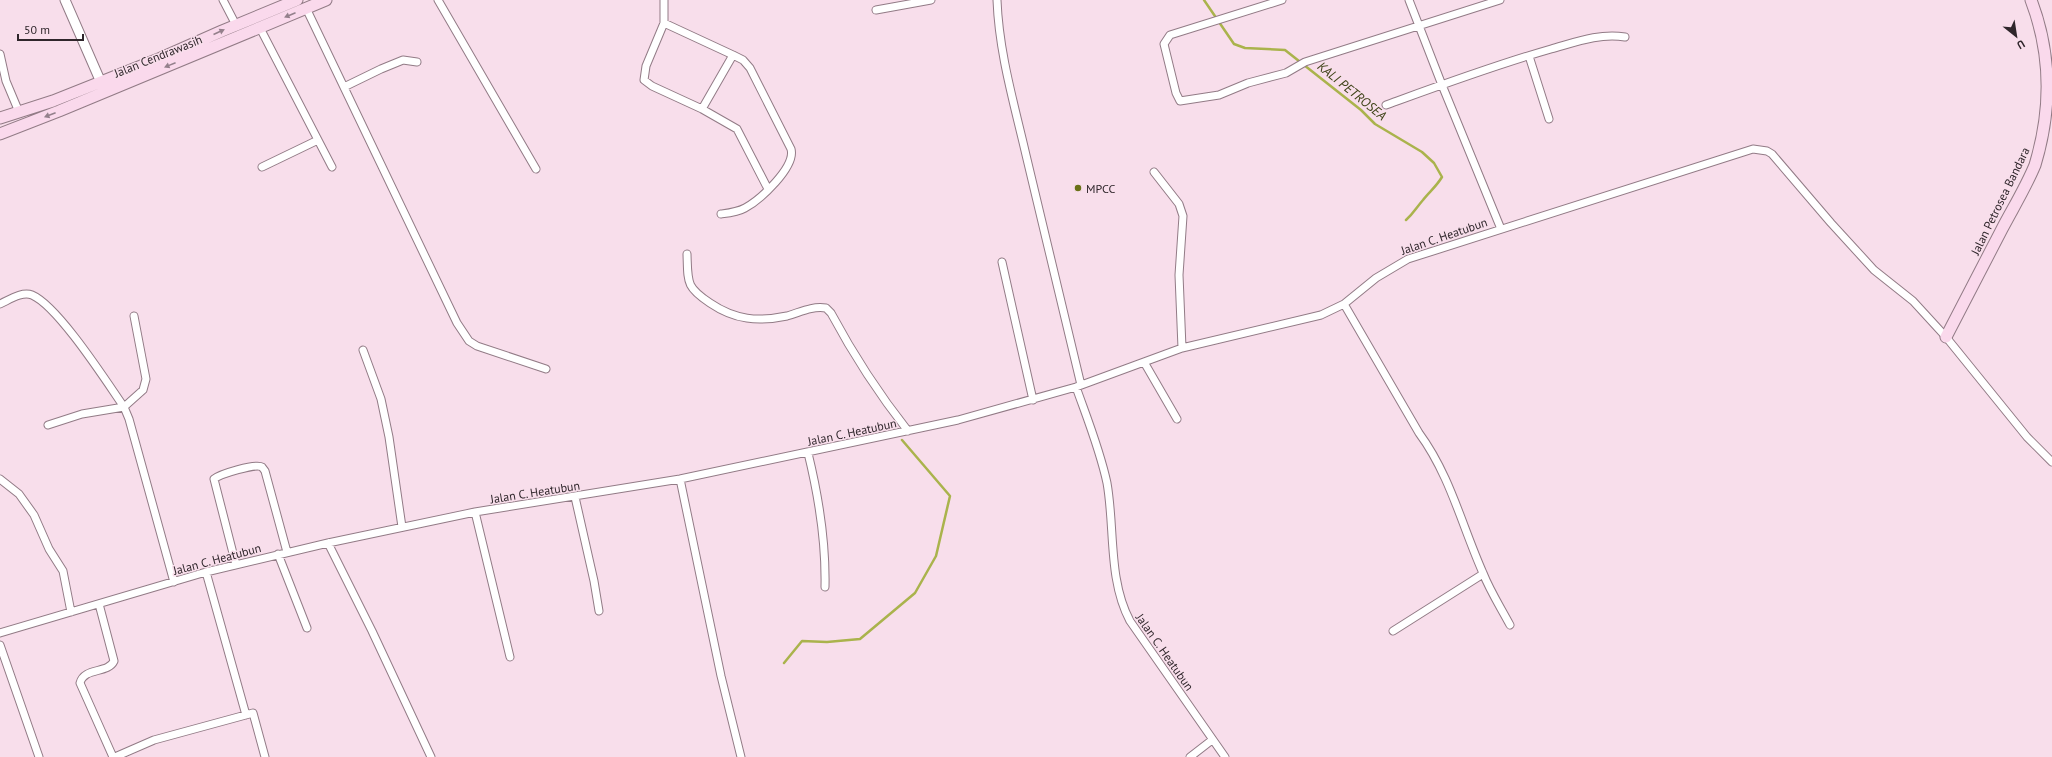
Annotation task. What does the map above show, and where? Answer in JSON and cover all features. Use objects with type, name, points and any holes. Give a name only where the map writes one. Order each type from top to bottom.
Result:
[{"type":"main road","name":"Jalan Cendrawasih","points":[[0,134],[103,87],[161,58],[297,0]]},
{"type":"main road","name":"Jalan Cendrawasih","points":[[0,118],[103,87],[260,28],[326,0]]},
{"type":"main road","name":"Jalan Petrosea Bandara","points":[[1946,337],[2022,190],[2042,145],[2050,107],[2050,68],[2042,30],[2031,0]]},
{"type":"street","points":[[65,0],[103,87]]},
{"type":"street","points":[[223,0],[236,25]]},
{"type":"street","points":[[438,0],[536,169]]},
{"type":"street","points":[[664,0],[664,23],[646,66],[644,80],[652,86],[702,109],[737,129],[768,189]]},
{"type":"street","points":[[876,10],[931,0]]},
{"type":"street","points":[[997,0],[998,22],[1012,103],[1026,153],[1078,386]]},
{"type":"street","points":[[1282,0],[1170,35],[1164,44],[1176,93],[1180,101],[1219,95],[1245,84],[1286,73],[1305,62],[1500,0]]},
{"type":"street","points":[[1409,0],[1501,229]]},
{"type":"street","points":[[306,8],[458,323],[467,336],[477,346],[546,369]]},
{"type":"street","points":[[664,23],[733,54],[748,63],[791,149],[790,161],[768,189],[745,208],[721,214]]},
{"type":"street","points":[[260,28],[332,167]]},
{"type":"street","points":[[1386,105],[1529,56],[1601,35],[1625,36]]},
{"type":"street","points":[[0,54],[6,81],[19,112]]},
{"type":"street","points":[[702,109],[733,54]]},
{"type":"street","points":[[1529,56],[1550,119]]},
{"type":"street","points":[[344,87],[381,68],[403,60],[417,62]]},
{"type":"street","points":[[262,167],[318,140]]},
{"type":"street","name":"Jalan C. Heatubun","points":[[0,633],[206,572],[278,554],[474,512],[680,479],[808,453],[958,420],[1033,400],[1078,386],[1182,348],[1243,333],[1294,323],[1321,315],[1344,304],[1385,272],[1408,259],[1753,149],[1767,151],[1772,154],[1831,223],[1874,270],[1913,301],[1946,337],[2026,437],[2052,462]]},
{"type":"street","points":[[1154,172],[1179,204],[1183,216],[1179,275],[1182,348]]},
{"type":"street","points":[[687,254],[688,276],[694,292],[720,310],[733,316],[748,320],[786,316],[813,308],[826,308],[831,313],[851,350],[880,396],[908,431]]},
{"type":"street","points":[[1002,262],[1033,400]]},
{"type":"street","points":[[0,304],[21,294],[32,295],[43,302],[69,331],[124,407],[129,419],[174,582]]},
{"type":"street","points":[[1344,304],[1419,433],[1432,450],[1445,476],[1483,574],[1510,625]]},
{"type":"street","points":[[48,425],[82,414],[124,407],[143,390],[146,385],[134,316]]},
{"type":"street","points":[[362,350],[381,399],[389,437],[402,527]]},
{"type":"street","points":[[1144,362],[1177,419]]},
{"type":"street","name":"Jalan C. Heatubun","points":[[1078,386],[1107,484],[1115,568],[1124,608],[1130,622],[1225,757]]},
{"type":"street","points":[[808,453],[816,489],[824,540],[825,587]]},
{"type":"street","points":[[236,565],[214,479],[256,465],[259,465],[265,471],[287,552]]},
{"type":"street","points":[[0,479],[19,494],[34,514],[49,549],[64,571],[72,612]]},
{"type":"street","points":[[680,479],[720,676],[740,757]]},
{"type":"street","points":[[575,497],[594,581],[599,611]]},
{"type":"street","points":[[474,512],[510,657]]},
{"type":"street","points":[[328,543],[372,630],[432,757]]},
{"type":"street","points":[[278,554],[307,628]]},
{"type":"street","points":[[206,572],[246,715]]},
{"type":"street","points":[[1393,631],[1483,574]]},
{"type":"street","points":[[99,604],[114,661],[108,667],[86,674],[80,683],[114,757],[154,740],[252,713],[265,757]]},
{"type":"street","points":[[0,645],[39,757]]},
{"type":"street","points":[[1190,757],[1212,740]]},
{"type":"waterway","name":"KALI PETROSEA","points":[[1204,0],[1234,44],[1245,48],[1285,50],[1361,110],[1375,124],[1422,152],[1434,163],[1442,177],[1406,220]]},
{"type":"waterway","points":[[784,663],[802,641],[827,642],[860,639],[915,593],[936,556],[950,496],[902,440]]},
{"type":"place","name":"MPCC","points":[[1078,188]]}]
